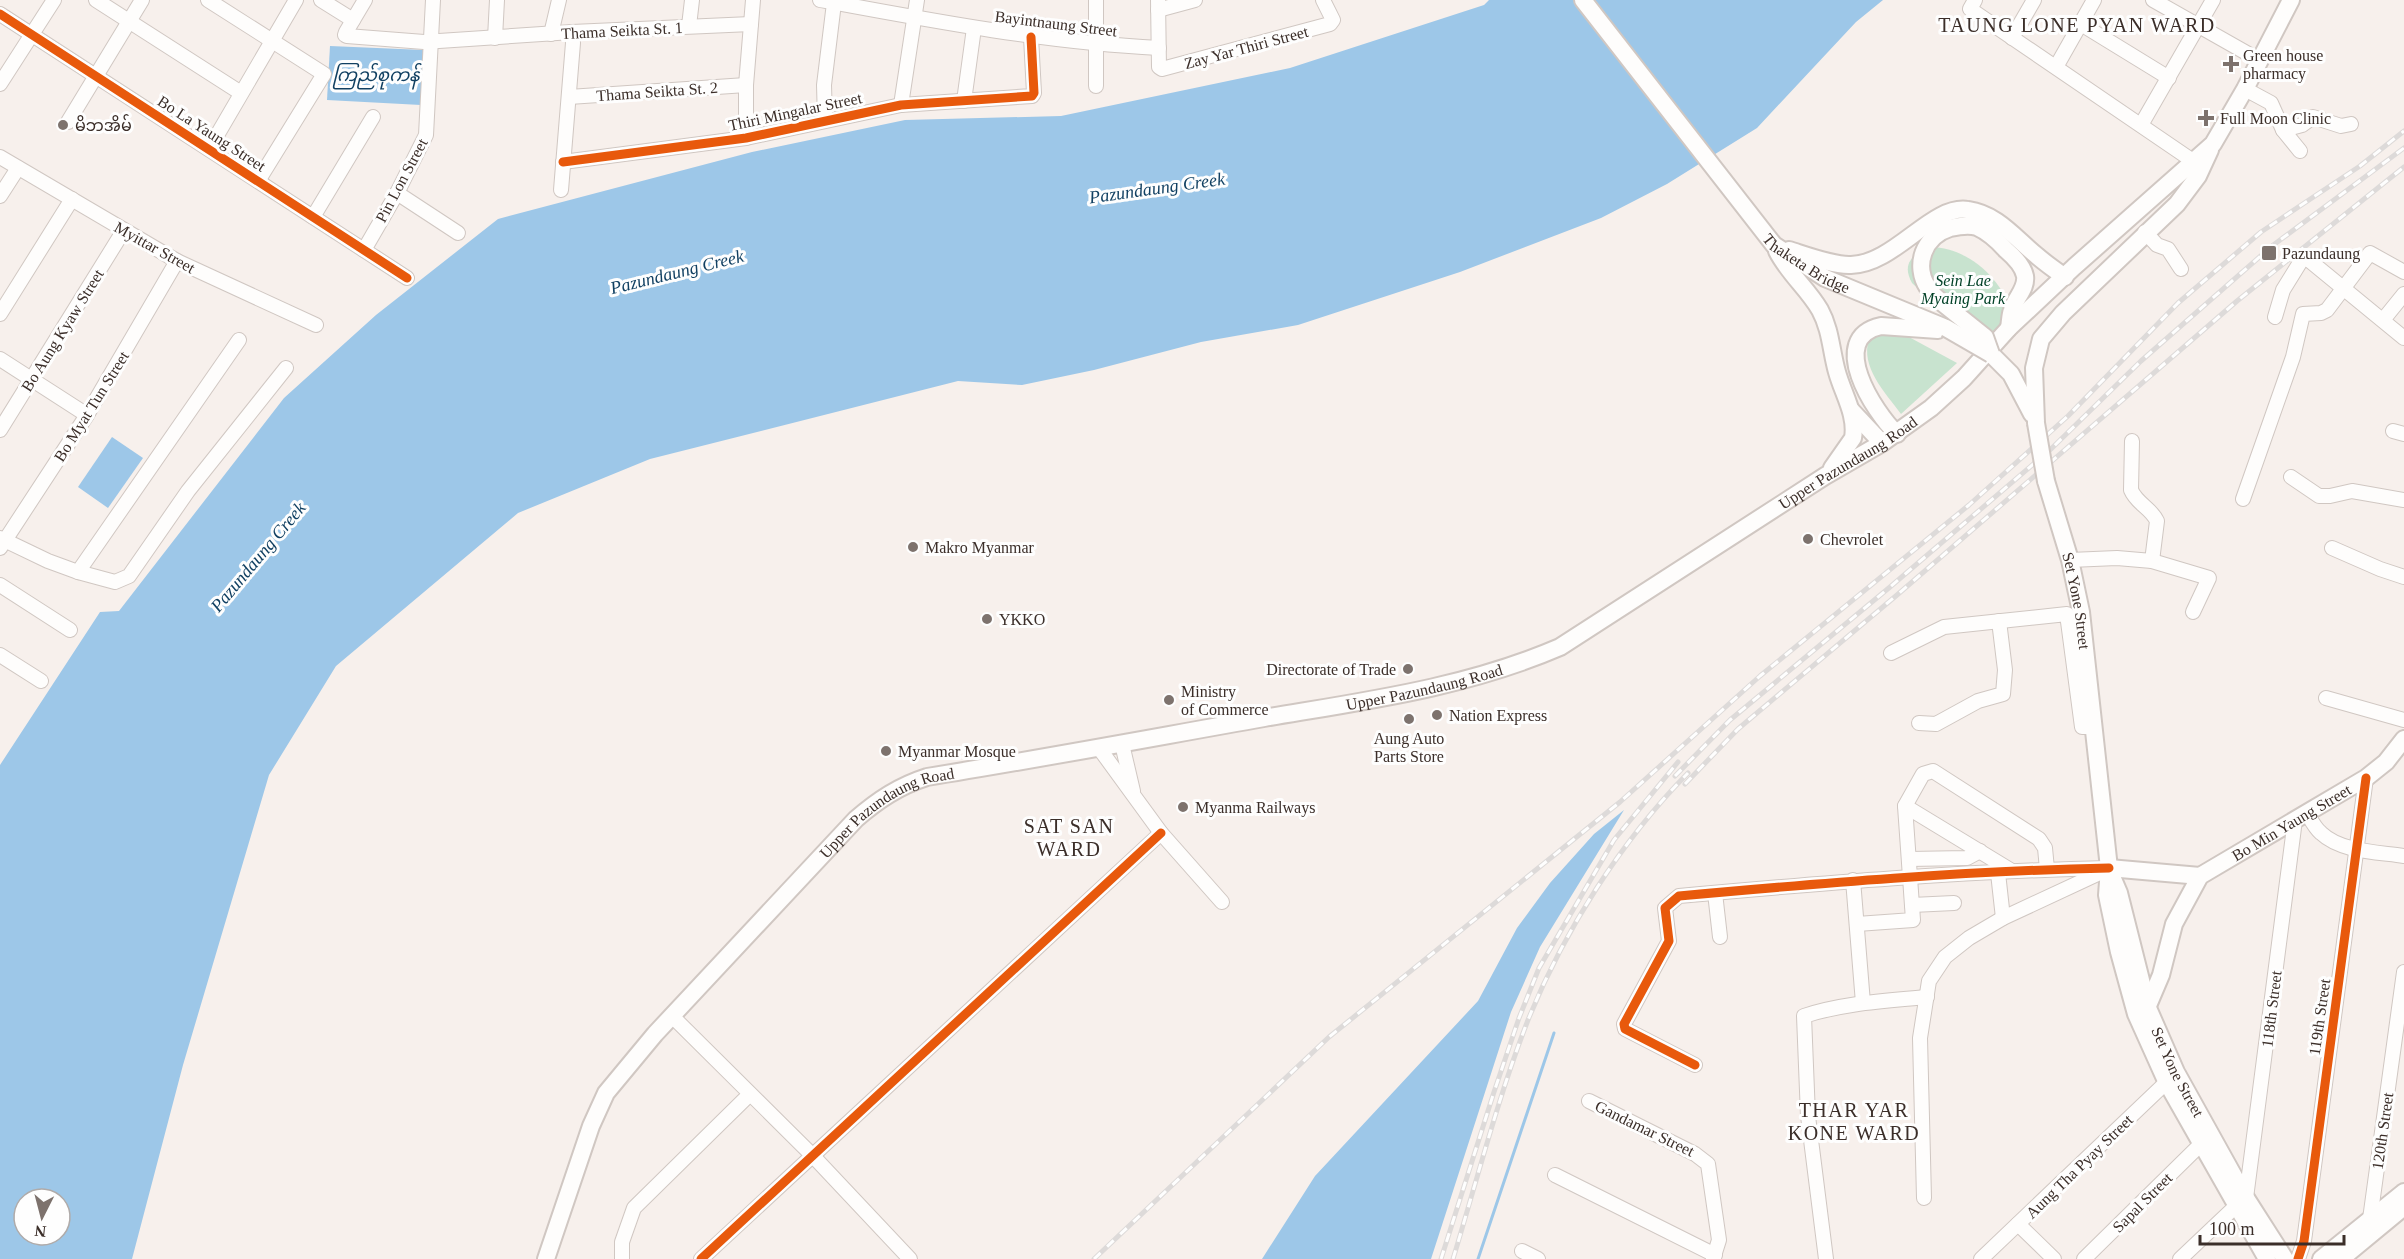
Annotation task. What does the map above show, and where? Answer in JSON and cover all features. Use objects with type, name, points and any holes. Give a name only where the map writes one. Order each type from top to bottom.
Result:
[{"type":"main road","name":"Thaketa Bridge","points":[[1583,0],[1774,245],[1825,278],[1946,328],[1990,354],[2011,374],[2036,423],[2046,482]]},
{"type":"main road","name":"Upper Pazundaung Road","points":[[546,1259],[591,1126],[606,1093],[672,1016],[856,819],[878,800],[896,789],[927,777],[1403,694],[1490,674],[1524,663],[1560,647],[1825,476],[1897,434],[1931,408],[1964,378],[2009,328],[2213,144],[2245,89],[2291,0]]},
{"type":"main road","points":[[2036,423],[2034,368],[2041,339],[2063,313],[2145,232],[2177,204],[2198,176],[2213,144]]},
{"type":"main road","points":[[1774,245],[1849,266],[1867,263],[1892,251],[1944,215],[1956,210],[1968,210],[1991,218],[2065,277]]},
{"type":"main road","points":[[1990,354],[1985,337],[1940,301],[1928,288],[1924,279],[1922,256],[1925,248],[1945,230],[1966,225],[1977,227],[1992,236],[2016,260],[2025,275],[2023,290],[2012,309],[2009,328]]},
{"type":"main road","points":[[1774,245],[1791,274],[1819,309],[1829,330],[1837,371],[1851,410],[1853,438],[1825,476]]},
{"type":"main road","points":[[1897,434],[1875,407],[1859,377],[1856,349],[1860,339],[1874,328],[1881,326],[1925,331],[1946,328]]},
{"type":"main road","points":[[1851,410],[1882,443]]},
{"type":"main road","name":"Set Yone Street","points":[[2046,482],[2070,560],[2082,612],[2092,727],[2109,868],[2107,895],[2142,1011],[2200,1145],[2285,1259]]},
{"type":"main road","name":"Bo Min Yaung Street","points":[[2200,876],[2366,778],[2386,762],[2404,739]]},
{"type":"main road","points":[[2109,868],[2200,876],[2175,924],[2161,975],[2142,1011]]},
{"type":"main road","name":"Set Yone Street","points":[[2171,1078],[2241,1202],[2267,1259]]},
{"type":"main road","points":[[2321,1259],[2404,1191]]},
{"type":"main road","points":[[2341,1259],[2404,1207]]},
{"type":"street","points":[[0,84],[54,0]]},
{"type":"street","points":[[96,0],[242,93]]},
{"type":"street","points":[[68,122],[142,0]]},
{"type":"street","points":[[208,0],[324,74],[258,181]]},
{"type":"street","points":[[208,149],[296,0]]},
{"type":"street","points":[[321,0],[353,20],[365,0]]},
{"type":"street","name":"Pin Lon Street","points":[[364,250],[397,193],[426,135],[433,0]]},
{"type":"street","points":[[495,38],[497,0]]},
{"type":"street","points":[[551,34],[560,0]]},
{"type":"street","points":[[689,27],[692,0]]},
{"type":"street","points":[[746,138],[746,85],[753,0]]},
{"type":"street","points":[[902,105],[917,0]]},
{"type":"street","points":[[1096,0],[1096,86]]},
{"type":"street","points":[[1159,48],[1158,5],[1195,0]]},
{"type":"street","name":"Zay Yar Thiri Street","points":[[1159,48],[1161,69],[1332,23],[1323,0]]},
{"type":"street","points":[[1975,0],[1970,9],[2193,160]]},
{"type":"street","points":[[2012,38],[2034,0]]},
{"type":"street","points":[[2056,68],[2094,0]]},
{"type":"street","points":[[2153,0],[2259,60]]},
{"type":"street","points":[[2141,125],[2213,0]]},
{"type":"street","points":[[825,120],[827,1]]},
{"type":"street","name":"Bayintnaung Street","points":[[827,1],[1031,37],[1159,48]]},
{"type":"street","name":"Bo La Yaung Street","points":[[0,14],[407,278]]},
{"type":"street","name":"Thama Seikta St. 1","points":[[353,20],[346,32],[347,36],[424,42],[572,32],[750,24]]},
{"type":"street","points":[[2081,24],[2169,78]]},
{"type":"street","points":[[964,101],[974,28]]},
{"type":"street","points":[[561,190],[572,32]]},
{"type":"street","name":"Thiri Mingalar Street","points":[[563,162],[746,138],[902,105],[1033,95],[1031,37]]},
{"type":"street","name":"Thama Seikta St. 2","points":[[569,97],[746,85]]},
{"type":"street","points":[[2245,89],[2271,103],[2283,130],[2300,151]]},
{"type":"street","points":[[313,217],[373,117]]},
{"type":"street","points":[[2283,130],[2302,125],[2313,117],[2342,126],[2351,124]]},
{"type":"street","name":"Myittar Street","points":[[0,157],[177,261],[316,325]]},
{"type":"street","points":[[0,196],[18,168]]},
{"type":"street","points":[[397,193],[458,232]]},
{"type":"street","points":[[0,314],[72,199]]},
{"type":"street","name":"Bo Aung Kyaw Street","points":[[0,430],[124,230]]},
{"type":"street","points":[[2145,232],[2157,245],[2168,249],[2181,269]]},
{"type":"street","points":[[2243,499],[2293,357],[2303,314],[2324,312],[2370,253],[2404,272]]},
{"type":"street","points":[[2275,317],[2283,290],[2304,256],[2404,338]]},
{"type":"street","name":"Bo Myat Tun Street","points":[[1,542],[87,415],[177,261]]},
{"type":"street","points":[[2384,320],[2404,294]]},
{"type":"street","points":[[72,570],[239,340]]},
{"type":"street","points":[[0,359],[87,415]]},
{"type":"street","points":[[1,542],[72,570],[115,582],[129,576],[188,491],[286,368]]},
{"type":"street","points":[[2132,441],[2131,490],[2134,497],[2151,512],[2157,521],[2152,561]]},
{"type":"street","points":[[2291,477],[2319,496],[2352,491],[2404,500]]},
{"type":"street","points":[[2332,548],[2379,569],[2404,577]]},
{"type":"street","points":[[2070,560],[2118,558],[2152,561],[2209,578],[2193,612]]},
{"type":"street","points":[[0,585],[70,630]]},
{"type":"street","points":[[1891,653],[1944,627],[2067,614],[2082,727],[2092,727]]},
{"type":"street","points":[[1919,723],[1936,724],[1978,701],[2003,694],[2005,670],[1999,621]]},
{"type":"street","points":[[0,655],[41,681]]},
{"type":"street","points":[[2326,698],[2404,720]]},
{"type":"street","points":[[1122,744],[1134,796]]},
{"type":"street","points":[[1099,748],[1161,833],[1222,902]]},
{"type":"street","points":[[1857,924],[1911,921],[1913,918],[1905,806],[1923,774],[1933,771],[2040,839],[2045,848],[2047,869]]},
{"type":"street","name":"119th Street","points":[[2298,1259],[2304,1241],[2366,778]]},
{"type":"street","points":[[1905,806],[1980,850],[2005,872]]},
{"type":"street","points":[[2301,817],[2326,837],[2357,849],[2404,856]]},
{"type":"street","name":"118th Street","points":[[2241,1202],[2301,817]]},
{"type":"street","points":[[701,1259],[1161,833]]},
{"type":"street","points":[[1909,859],[1968,858],[1980,850]]},
{"type":"street","points":[[1695,1065],[1625,1029],[1624,1024],[1669,941],[1665,909],[1680,896],[1853,880],[2047,869],[2109,868]]},
{"type":"street","points":[[1924,1198],[1920,1038],[1929,981],[1945,957],[1969,938],[2003,918],[2109,868]]},
{"type":"street","points":[[2003,918],[2005,872]]},
{"type":"street","points":[[1853,880],[1863,1004]]},
{"type":"street","points":[[1715,893],[1720,937]]},
{"type":"street","points":[[1912,905],[1954,903]]},
{"type":"street","name":"120th Street","points":[[2370,1219],[2404,972]]},
{"type":"street","points":[[1826,1259],[1808,1116],[1804,1016],[1863,1004],[1927,997]]},
{"type":"street","points":[[672,1016],[813,1156],[910,1259]]},
{"type":"street","name":"Aung Tha Pyay Street","points":[[1981,1259],[2171,1078]]},
{"type":"street","points":[[622,1259],[622,1242],[634,1209],[750,1094]]},
{"type":"street","name":"Gandamar Street","points":[[1589,1101],[1695,1154],[1708,1164],[1719,1240],[1714,1257]]},
{"type":"street","name":"Sapal Street","points":[[2084,1259],[2200,1145]]},
{"type":"street","points":[[1555,1175],[1714,1257]]},
{"type":"street","points":[[2181,1259],[2241,1202]]},
{"type":"street","points":[[2018,1224],[2054,1259]]},
{"type":"street","points":[[1522,1251],[1538,1259]]},
{"type":"green space","name":"Sein Lae Myaing Park","points":[[1931,247],[1945,249],[1971,259],[1992,278],[2008,302],[2013,315],[1982,348],[1912,283],[1908,265],[1914,256]]},
{"type":"green space","name":"Sein Lae Myaing Park","points":[[1896,330],[1957,363],[1901,414],[1876,379],[1868,359],[1867,349],[1869,339]]},
{"type":"water","name":"Pazundaung Creek","points":[[1489,0],[1883,0],[1856,22],[1757,128],[1667,184],[1601,218],[1460,272],[1298,325],[1201,342],[1094,370],[1022,385],[958,381],[650,459],[518,513],[336,666],[269,775],[183,1065],[132,1259],[0,1259],[0,765],[100,612],[119,611],[284,398],[376,315],[498,219],[752,152],[905,120],[1061,116],[1290,68],[1484,5]]},
{"type":"water","name":"ကြည်စုကန်","points":[[330,46],[424,50],[421,105],[327,100]]},
{"type":"water","points":[[112,437],[143,458],[108,508],[78,487]]},
{"type":"water","points":[[1624,810],[1540,947],[1511,1012],[1431,1259],[1262,1259],[1315,1176],[1478,1001],[1517,928],[1550,883],[1594,834]]},
{"type":"waterway","points":[[1478,1259],[1554,1033]]},
{"type":"railway","points":[[1094,1259],[1329,1037],[1620,802],[1760,676],[1969,505],[2068,416],[2178,303],[2261,232],[2360,166],[2404,131]]},
{"type":"railway","points":[[1675,776],[1730,720],[2052,448],[2141,361],[2272,246],[2404,148]]},
{"type":"railway","points":[[1685,784],[1738,729],[1897,595],[2237,301],[2404,167]]},
{"type":"railway","points":[[1441,1259],[1494,1092],[1539,968],[1614,840],[1678,762]]},
{"type":"railway","points":[[1453,1259],[1507,1079],[1542,987],[1577,921],[1617,858],[1663,799],[1688,773]]},
{"type":"cycle path","points":[[0,14],[407,278]]},
{"type":"cycle path","points":[[563,162],[746,138],[901,105],[1032,96],[1034,93],[1031,37]]},
{"type":"cycle path","points":[[2298,1259],[2304,1241],[2366,778]]},
{"type":"cycle path","points":[[701,1259],[1161,833]]},
{"type":"cycle path","points":[[1695,1065],[1625,1029],[1624,1024],[1669,941],[1665,908],[1679,896],[1947,875],[2109,868]]},
{"type":"place","name":"Green house pharmacy","points":[[2231,64]]},
{"type":"place","name":"Full Moon Clinic","points":[[2206,118]]},
{"type":"place","name":"မိဘအိမ်","points":[[63,125]]},
{"type":"place","name":"Pazundaung","points":[[2269,253]]},
{"type":"place","name":"Chevrolet","points":[[1808,539]]},
{"type":"place","name":"Makro Myanmar","points":[[913,547]]},
{"type":"place","name":"YKKO","points":[[987,619]]},
{"type":"place","name":"Directorate of Trade","points":[[1408,669]]},
{"type":"place","name":"Ministry of Commerce","points":[[1169,700]]},
{"type":"place","name":"Nation Express","points":[[1437,715]]},
{"type":"place","name":"Aung Auto Parts Store","points":[[1409,719]]},
{"type":"place","name":"Myanmar Mosque","points":[[886,751]]},
{"type":"place","name":"Myanma Railways","points":[[1183,807]]},
{"type":"district","name":"TAUNG LONE PYAN WARD","points":[[2077,25]]},
{"type":"district","name":"SAT SAN WARD","points":[[1069,838]]},
{"type":"district","name":"THAR YAR KONE WARD","points":[[1854,1122]]}]
